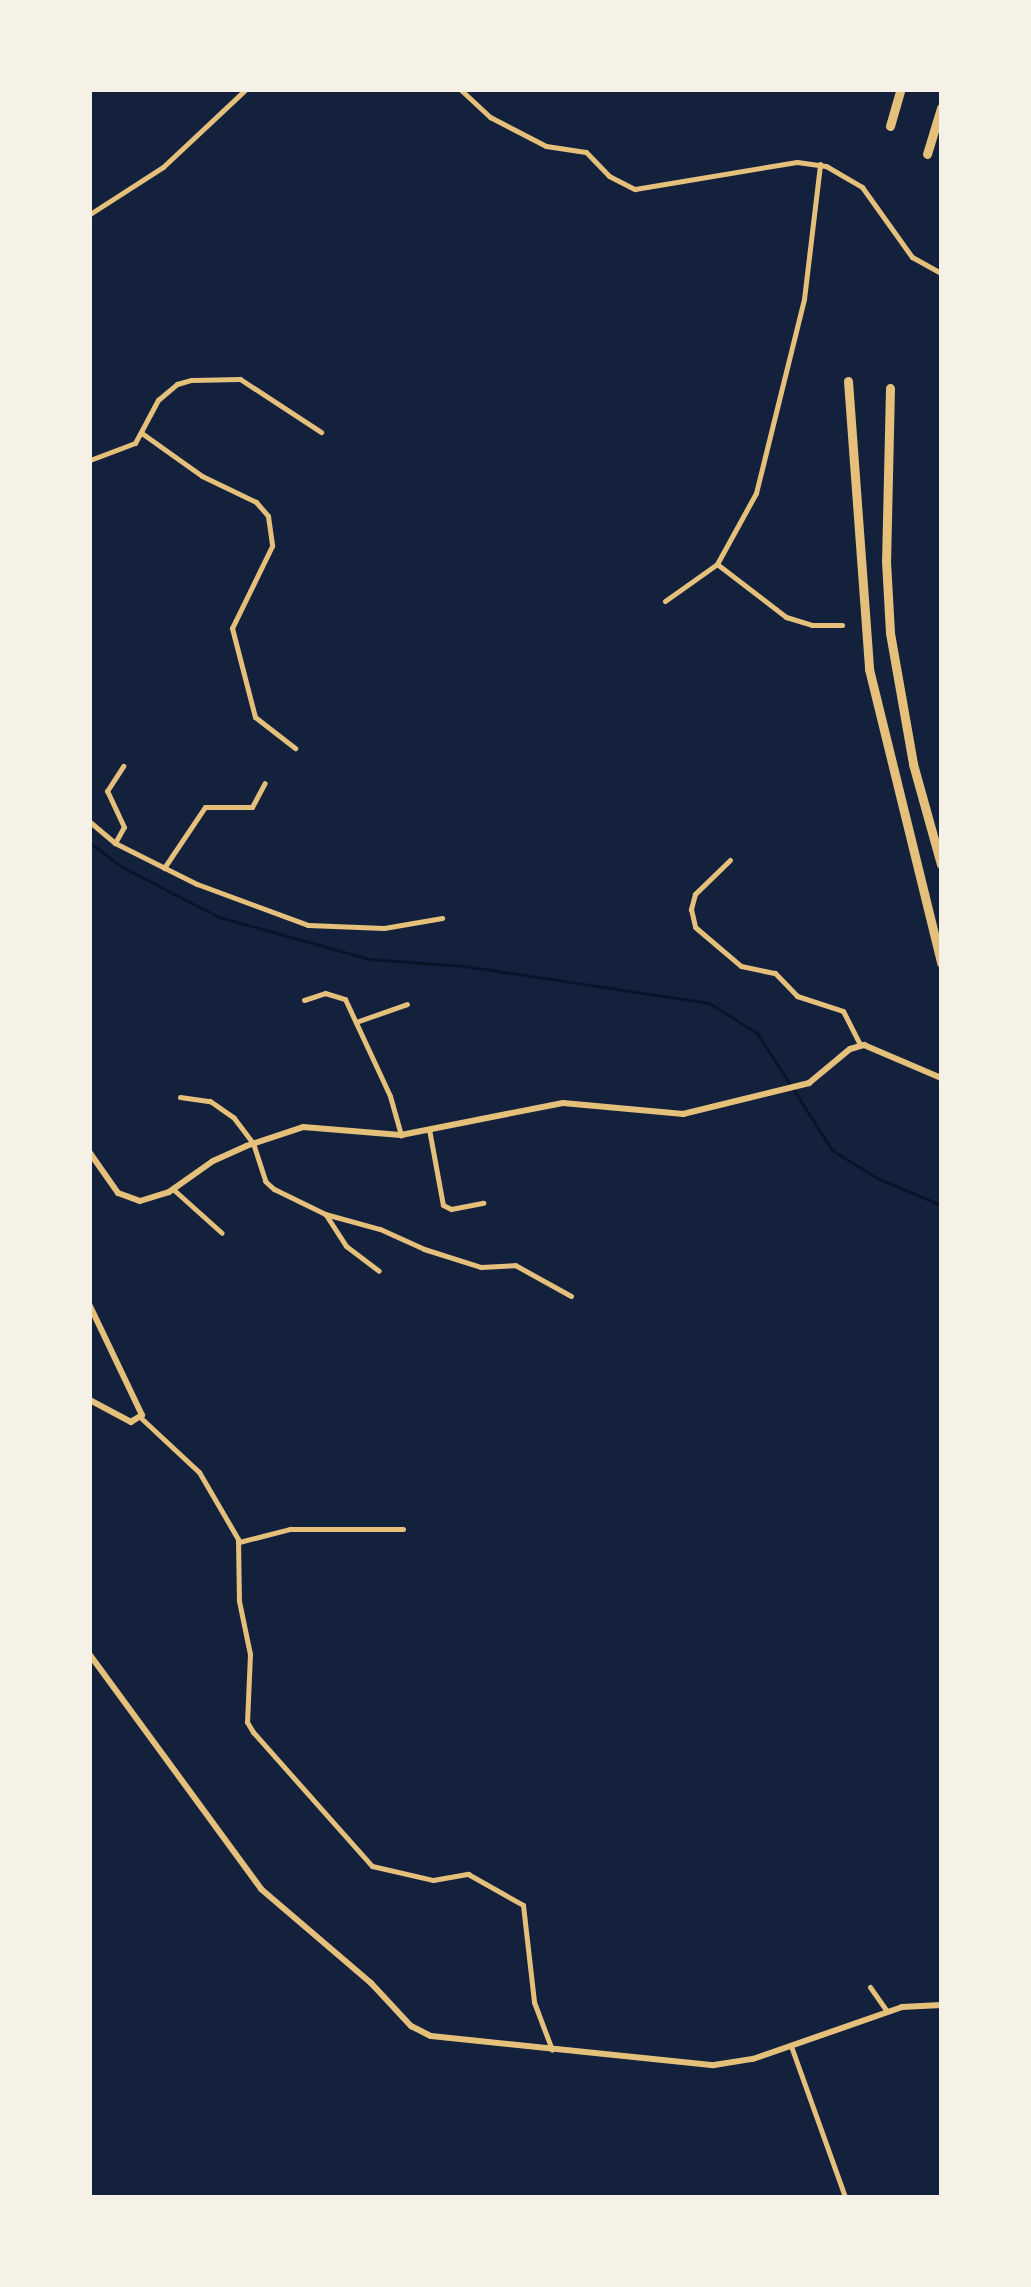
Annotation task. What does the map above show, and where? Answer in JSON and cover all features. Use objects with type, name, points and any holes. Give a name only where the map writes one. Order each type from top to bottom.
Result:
[{"type":"highway","points":[[890,126],[900,90]]},
{"type":"highway","points":[[927,154],[941,108]]},
{"type":"highway","points":[[848,381],[869,669],[941,963]]},
{"type":"highway","points":[[890,388],[886,561],[890,633],[913,764],[941,864]]},
{"type":"street","points":[[90,214],[163,167],[245,90]]},
{"type":"street","points":[[461,90],[478,110],[497,122],[546,146],[581,149],[609,176],[635,189],[725,171],[820,164],[862,187],[904,249],[923,267],[941,273]]},
{"type":"street","points":[[665,601],[717,564],[750,507],[769,446],[804,299],[820,164]]},
{"type":"street","points":[[90,460],[129,447],[143,434],[155,404],[177,384],[233,377],[321,432]]},
{"type":"street","points":[[143,434],[202,476],[256,502],[268,516],[272,546],[232,628],[255,717],[295,748]]},
{"type":"street","points":[[717,564],[786,617],[812,625],[842,625]]},
{"type":"street","points":[[115,843],[124,827],[107,791],[123,766]]},
{"type":"street","points":[[164,868],[205,807],[252,807],[265,783]]},
{"type":"street","points":[[90,822],[115,843],[164,868],[308,925],[384,928],[442,918]]},
{"type":"street","points":[[730,860],[695,894],[691,909],[695,927],[741,966],[775,973],[797,996],[843,1011],[860,1045],[941,1078]]},
{"type":"street","points":[[304,1000],[334,993],[345,999],[390,1096],[401,1135]]},
{"type":"street","points":[[356,1022],[407,1004]]},
{"type":"street","points":[[90,1153],[122,1197],[140,1201],[174,1190],[213,1161],[253,1143],[306,1127],[401,1135],[563,1103],[683,1114],[775,1093],[816,1080],[860,1045]]},
{"type":"street","points":[[180,1097],[220,1105],[253,1143],[265,1181],[325,1214],[481,1267],[515,1265],[571,1296]]},
{"type":"street","points":[[429,1129],[443,1205],[483,1203]]},
{"type":"street","points":[[174,1190],[222,1233]]},
{"type":"street","points":[[325,1214],[346,1246],[379,1271]]},
{"type":"street","points":[[90,1306],[139,1401],[141,1418],[199,1472],[239,1542],[239,1601],[250,1654],[247,1722],[253,1732],[372,1866],[433,1880],[468,1874],[523,1905],[534,2002],[553,2051]]},
{"type":"street","points":[[90,1400],[128,1421],[141,1418]]},
{"type":"street","points":[[239,1542],[298,1528],[403,1529]]},
{"type":"street","points":[[90,1655],[261,1889],[371,1983],[411,2026],[445,2040],[714,2065],[753,2059],[887,2011],[941,2005]]},
{"type":"street","points":[[870,1987],[887,2011]]},
{"type":"street","points":[[791,2046],[845,2197]]},
{"type":"waterway","points":[[90,843],[122,867],[219,917],[369,959],[464,966],[709,1003],[757,1033],[832,1150],[877,1178],[941,1205]]}]
